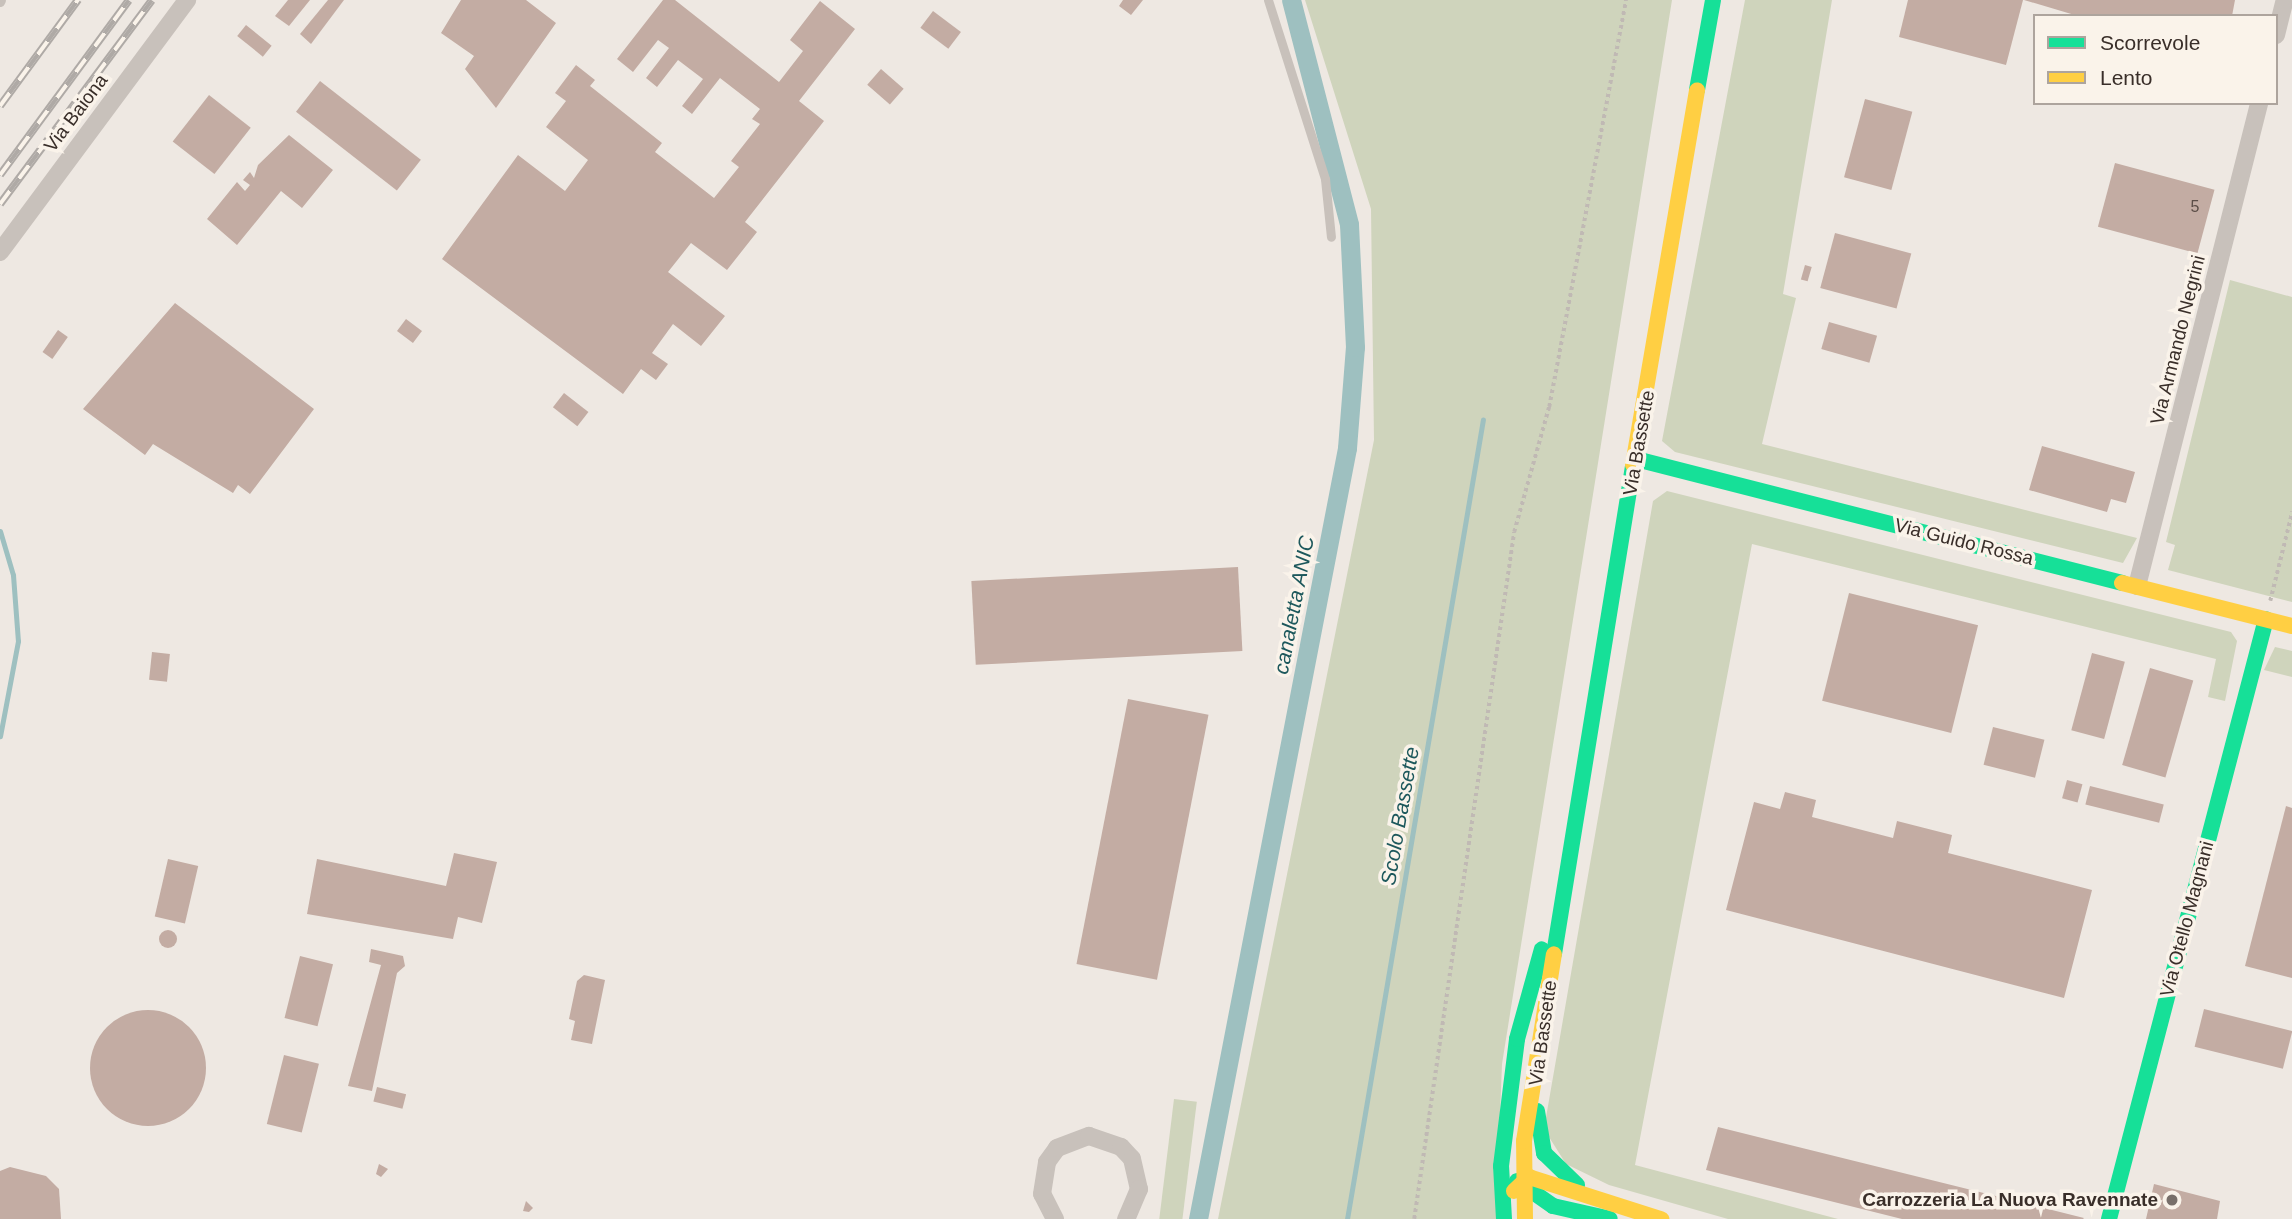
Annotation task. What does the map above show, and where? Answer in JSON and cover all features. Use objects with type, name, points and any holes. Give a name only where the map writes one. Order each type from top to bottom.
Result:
[{"type":"main road","name":"Via Bassette","points":[[1525,1219],[1524,1140],[1537,1083],[1561,884],[1713,0]]},
{"type":"main road","name":"Via Guido Rossa","points":[[1636,459],[2292,626]]},
{"type":"main road","name":"Via Otello Magnani","points":[[2109,1219],[2266,619]]},
{"type":"main road","name":"Via Bassette","points":[[1504,1219],[1504,1128],[1517,1039],[1561,884]]},
{"type":"main road","name":"Via Bassette","points":[[1524,1183],[1513,1167],[1534,979]]},
{"type":"main road","points":[[1537,1083],[1544,1153],[1554,1169],[1589,1191],[1661,1219]]},
{"type":"main road","name":"Via Bassette","points":[[1512,1219],[1511,1197],[1524,1183]]},
{"type":"main road","points":[[1524,1183],[1589,1191]]},
{"type":"main road","points":[[1524,1183],[1585,1217],[1611,1219]]},
{"type":"street","name":"Via Baiona","points":[[0,251],[187,0]]},
{"type":"street","points":[[2278,27],[2285,0]]},
{"type":"street","name":"Via Armando Negrini","points":[[2137,586],[2258,105]]},
{"type":"street","points":[[1055,1219],[1042,1194],[1047,1162],[1065,1144],[1089,1136],[1121,1147],[1132,1159],[1139,1189],[1127,1219]]},
{"type":"lane","points":[[1268,0],[1325,179],[1331,237]]},
{"type":"path","points":[[1414,1219],[1514,532],[1549,407],[1626,0]]},
{"type":"path","points":[[2266,619],[2292,512]]},
{"type":"green space","points":[[1305,0],[1672,0],[1502,1064],[1496,1219],[1218,1219],[1374,440],[1371,209]]},
{"type":"green space","points":[[1745,0],[1832,0],[1783,294],[1796,298],[1762,444],[2137,538],[2123,563],[1675,452],[1662,441]]},
{"type":"green space","points":[[2230,280],[2292,297],[2292,602],[2168,570],[2175,545],[2166,542]]},
{"type":"green space","points":[[1667,491],[2231,632],[2237,641],[2225,701],[2208,697],[2216,659],[1752,544],[1635,1165],[1838,1219],[1728,1219],[1609,1185],[1566,1164],[1544,1129],[1653,501]]},
{"type":"green space","points":[[2275,647],[2292,651],[2292,677],[2264,670]]},
{"type":"green space","points":[[1174,1099],[1197,1102],[1182,1219],[1159,1219]]},
{"type":"building","points":[[288,0],[310,0],[289,26],[275,16]]},
{"type":"building","points":[[328,0],[344,0],[311,44],[300,34]]},
{"type":"building","points":[[461,0],[526,0],[556,23],[496,108],[465,69],[474,56],[441,33]]},
{"type":"building","points":[[663,0],[675,0],[779,82],[803,51],[790,40],[820,1],[855,29],[799,101],[824,121],[745,222],[757,232],[727,270],[691,243],[668,272],[725,316],[701,346],[673,324],[652,353],[668,364],[656,380],[641,369],[623,394],[442,259],[518,155],[565,191],[588,160],[546,127],[566,101],[555,93],[576,65],[595,80],[590,86],[662,143],[655,152],[714,198],[739,167],[731,161],[760,124],[752,119],[760,109],[720,78],[692,114],[682,106],[703,79],[678,60],[657,87],[646,78],[669,48],[658,40],[633,72],[617,59]]},
{"type":"building","points":[[1123,0],[1143,0],[1131,15],[1119,6]]},
{"type":"building","points":[[1908,0],[2023,0],[2006,65],[1899,37]]},
{"type":"building","points":[[2024,0],[2235,0],[2232,14],[2071,14]]},
{"type":"building","points":[[933,11],[961,32],[948,49],[920,28]]},
{"type":"building","points":[[246,25],[272,46],[263,57],[237,36]]},
{"type":"building","points":[[881,69],[904,89],[890,105],[867,85]]},
{"type":"building","points":[[320,81],[421,160],[397,191],[296,112]]},
{"type":"building","points":[[209,95],[251,128],[214,174],[173,141]]},
{"type":"building","points":[[1865,99],[1912,112],[1891,190],[1844,177]]},
{"type":"building","points":[[289,135],[333,170],[302,208],[281,191],[237,245],[207,219],[237,182],[245,191],[250,185],[243,180],[250,172],[254,178],[258,165]]},
{"type":"building","points":[[2115,163],[2214,190],[2197,253],[2098,227]]},
{"type":"building","points":[[1835,233],[1911,253],[1897,309],[1820,288]]},
{"type":"building","points":[[1805,265],[1812,267],[1808,281],[1801,279]]},
{"type":"building","points":[[175,303],[314,409],[250,494],[238,485],[233,493],[153,444],[145,455],[83,409]]},
{"type":"building","points":[[406,319],[422,331],[413,343],[397,331]]},
{"type":"building","points":[[1829,322],[1877,336],[1869,363],[1821,349]]},
{"type":"building","points":[[58,330],[68,337],[52,359],[43,352]]},
{"type":"building","points":[[564,393],[588,412],[577,426],[553,407]]},
{"type":"building","points":[[2042,446],[2135,472],[2126,503],[2111,499],[2107,512],[2029,490]]},
{"type":"building","points":[[1238,567],[1242,651],[976,665],[971,581]]},
{"type":"building","points":[[1849,593],[1978,625],[1951,733],[1822,701]]},
{"type":"building","points":[[152,652],[170,654],[167,682],[149,680]]},
{"type":"building","points":[[2092,653],[2125,662],[2104,739],[2071,730]]},
{"type":"building","points":[[2150,668],[2193,680],[2165,777],[2122,765]]},
{"type":"building","points":[[1128,699],[1208,715],[1157,980],[1076,964]]},
{"type":"building","points":[[1993,727],[2044,740],[2035,778],[1984,765]]},
{"type":"building","points":[[2067,780],[2082,784],[2078,802],[2062,798]]},
{"type":"building","points":[[2090,786],[2164,804],[2159,823],[2085,804]]},
{"type":"building","points":[[1785,792],[1816,800],[1812,817],[1893,838],[1897,821],[1952,835],[1948,853],[2092,890],[2064,998],[1726,910],[1754,802],[1780,809]]},
{"type":"building","points":[[2286,806],[2292,808],[2292,978],[2245,966]]},
{"type":"building","points":[[454,853],[497,862],[482,923],[458,917],[453,939],[307,914],[317,859],[446,886]]},
{"type":"building","points":[[168,859],[198,866],[185,923],[155,916]]},
{"type":"building","points":[[168,930],[174,933],[177,939],[174,945],[168,948],[162,945],[159,939],[162,933]]},
{"type":"building","points":[[371,949],[403,956],[405,966],[397,973],[372,1091],[348,1086],[381,965],[369,962]]},
{"type":"building","points":[[300,956],[333,964],[318,1026],[285,1018]]},
{"type":"building","points":[[584,975],[605,980],[592,1044],[571,1040],[575,1021],[569,1019],[577,981]]},
{"type":"building","points":[[2204,1009],[2292,1031],[2283,1069],[2195,1047]]},
{"type":"building","points":[[148,1010],[170,1015],[189,1027],[201,1046],[206,1068],[201,1090],[189,1109],[170,1121],[148,1126],[126,1121],[107,1109],[95,1090],[90,1068],[95,1046],[107,1027],[126,1015]]},
{"type":"building","points":[[284,1055],[319,1064],[302,1133],[267,1124]]},
{"type":"building","points":[[377,1087],[406,1094],[402,1109],[373,1102]]},
{"type":"building","points":[[1718,1127],[2084,1218],[1902,1219],[1706,1170]]},
{"type":"building","points":[[379,1164],[388,1169],[381,1177],[376,1174]]},
{"type":"building","points":[[10,1167],[46,1176],[59,1189],[61,1219],[0,1219],[0,1171]]},
{"type":"building","points":[[2154,1184],[2220,1201],[2217,1219],[2146,1219]]},
{"type":"building","points":[[526,1201],[533,1208],[529,1212],[523,1211]]},
{"type":"waterway","name":"canaletta ANIC","points":[[1198,1219],[1347,448],[1355,347],[1349,224],[1291,0]]},
{"type":"waterway","name":"Scolo Bassette","points":[[1347,1219],[1483,419]]},
{"type":"waterway","name":"canaletta ANIC","points":[[0,531],[13,575],[18,641],[0,736]]},
{"type":"railway","points":[[0,106],[78,0]]},
{"type":"railway","points":[[0,175],[129,0]]},
{"type":"railway","points":[[0,204],[152,0]]},
{"type":"traffic: fast","points":[[1697,90],[1713,0]]},
{"type":"traffic: fast","points":[[1636,459],[2122,583]]},
{"type":"traffic: fast","points":[[1554,954],[1633,465]]},
{"type":"traffic: fast","points":[[2109,1219],[2266,619]]},
{"type":"traffic: fast","points":[[1504,1219],[1501,1166],[1517,1039],[1542,949]]},
{"type":"traffic: fast","points":[[1537,1111],[1544,1153],[1577,1185]]},
{"type":"traffic: fast","points":[[1517,1181],[1553,1206],[1610,1219]]},
{"type":"traffic: slow","points":[[1633,465],[1697,90]]},
{"type":"traffic: slow","points":[[2122,583],[2292,626]]},
{"type":"traffic: slow","points":[[1525,1219],[1524,1141],[1554,954]]},
{"type":"traffic: slow","points":[[1514,1191],[1529,1177],[1661,1219]]},
{"type":"place","name":"Carrozzeria La Nuova Ravennate","points":[[2172,1200]]}]
